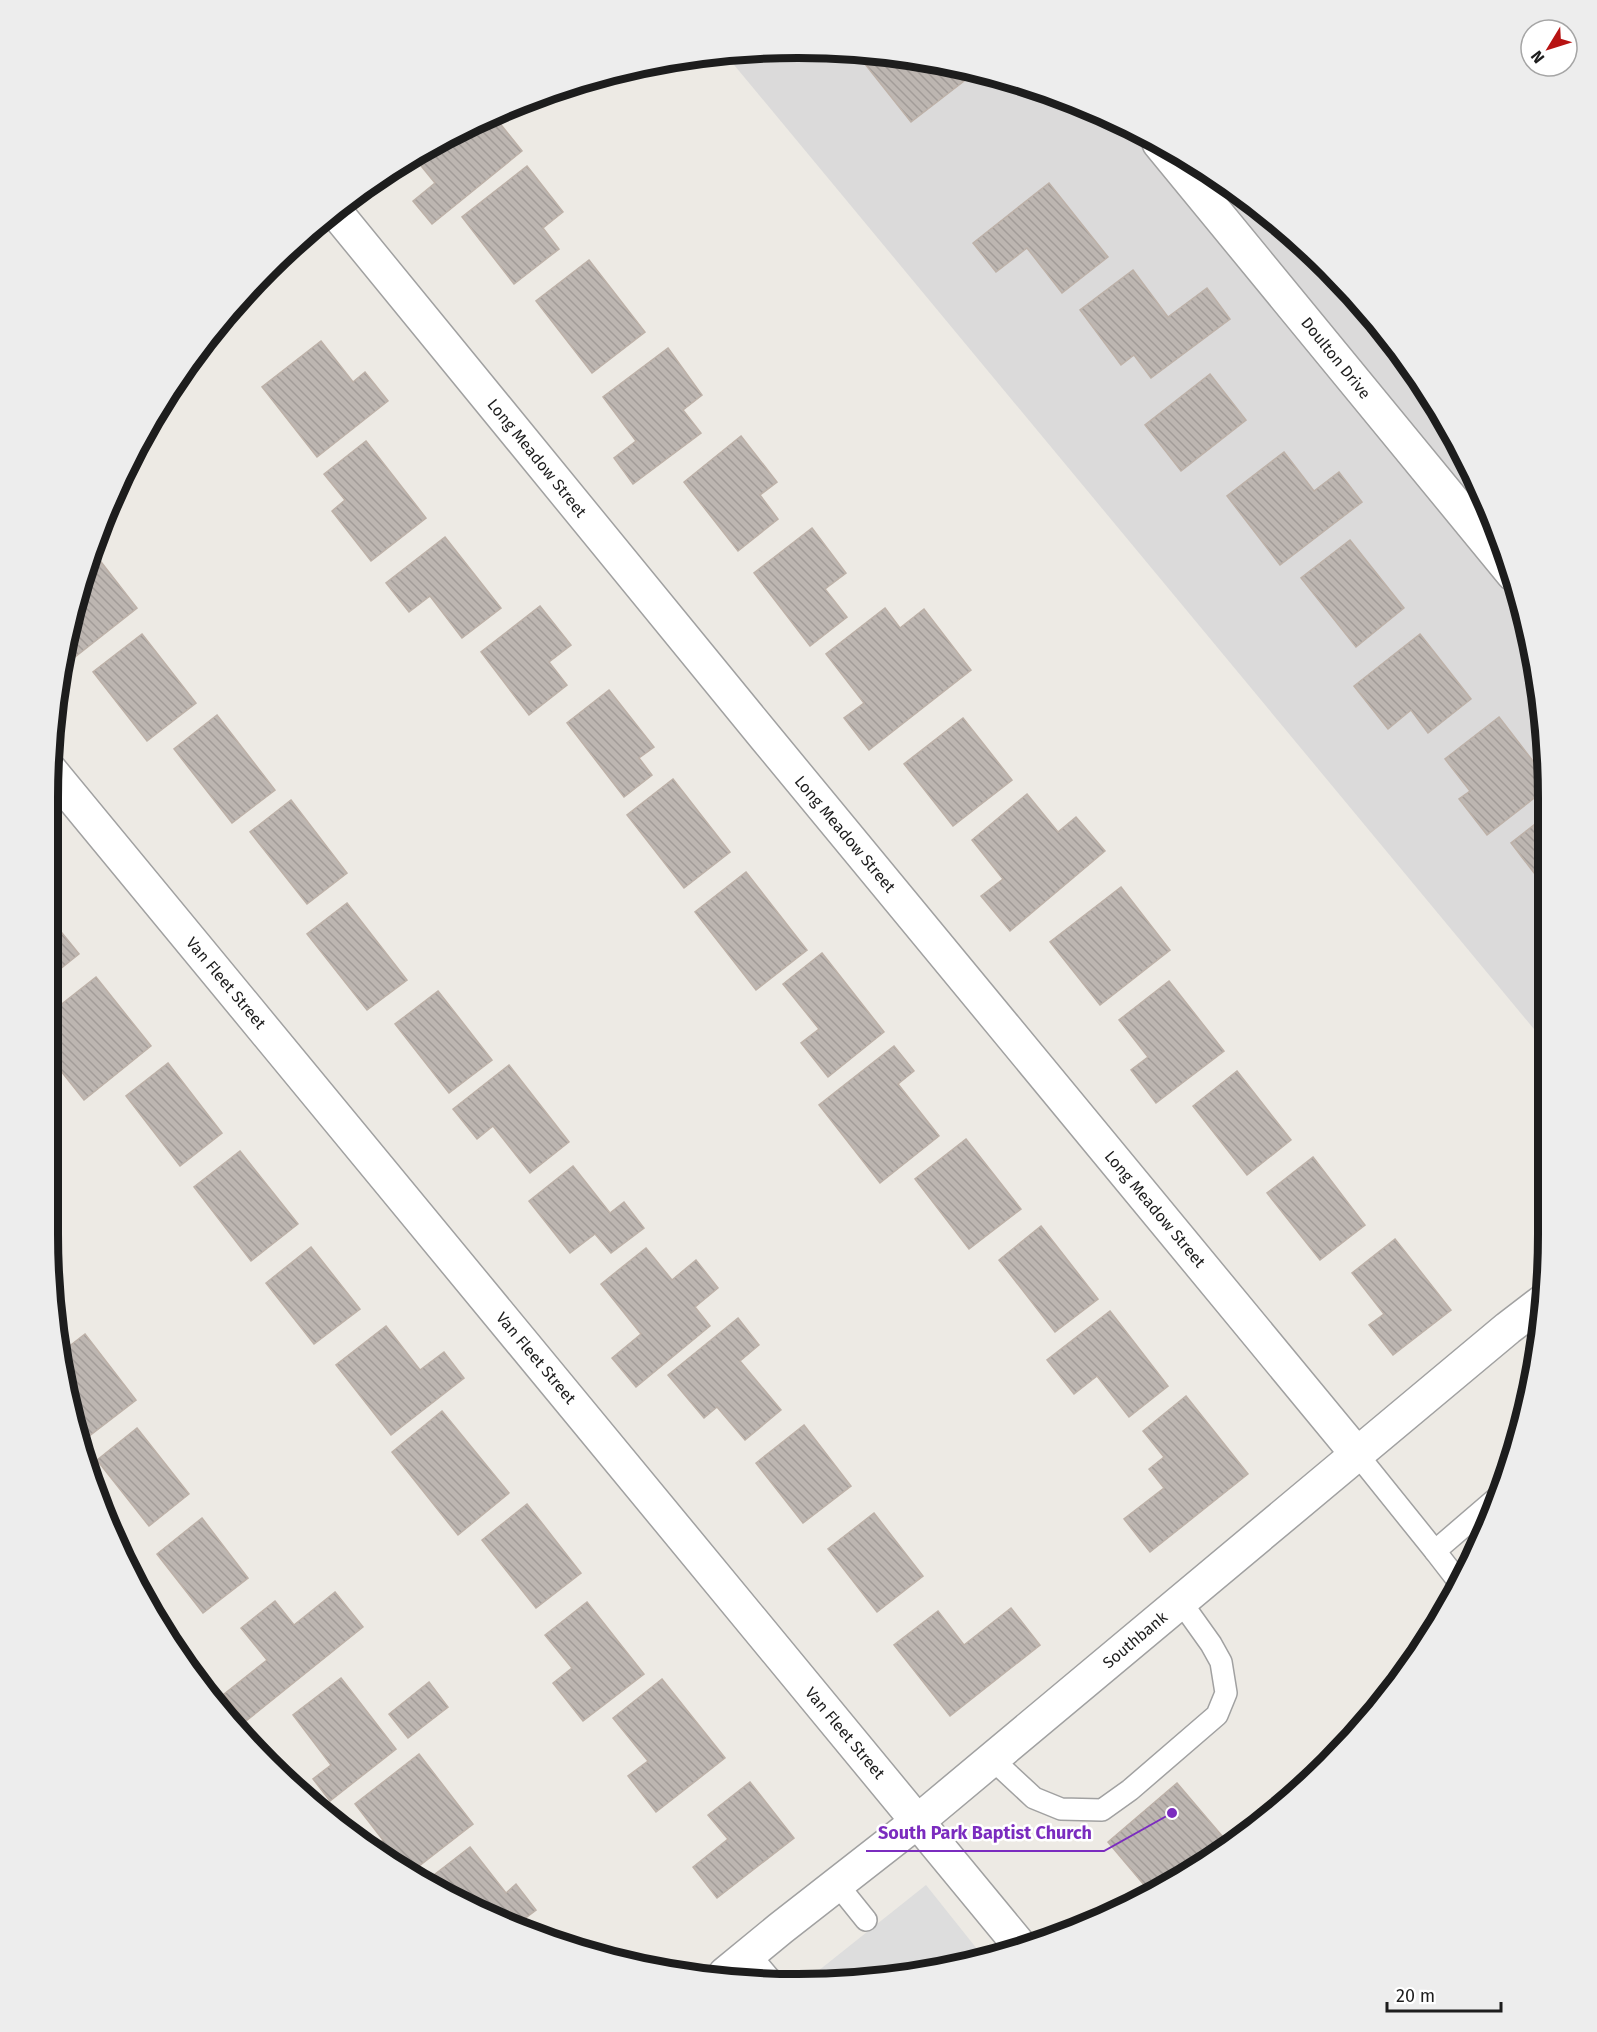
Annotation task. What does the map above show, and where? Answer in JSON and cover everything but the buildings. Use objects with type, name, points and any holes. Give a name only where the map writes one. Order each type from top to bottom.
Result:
[{"type":"street","name":"Doulton Drive","points":[[1174,161],[1496,554]]},
{"type":"street","name":"Long Meadow Street","points":[[341,217],[1357,1454]]},
{"type":"street","name":"Van Fleet Street","points":[[59,781],[1015,1940]]},
{"type":"street","name":"Southbank","points":[[737,1964],[918,1821],[1534,1308]]},
{"type":"lane","points":[[1357,1454],[1454,1576]]},
{"type":"lane","points":[[1435,1551],[1485,1508]]},
{"type":"lane","points":[[992,1759],[1034,1798],[1061,1809],[1102,1810],[1130,1790],[1217,1715],[1226,1693],[1221,1662],[1212,1644],[1181,1602]]},
{"type":"lane","points":[[837,1884],[867,1920]]},
{"type":"lane","points":[[737,1964],[754,1972]]},
{"type":"shaded area","points":[[798,58],[895,65],[990,84],[1082,115],[1169,158],[1210,183],[1249,211],[1322,275],[1386,348],[1414,387],[1439,429],[1482,515],[1513,607],[1524,654],[1537,750],[1538,1034],[732,62]]},
{"type":"shaded area","points":[[926,1885],[978,1951],[895,1967],[815,1973]]},
{"type":"place","name":"South Park Baptist Church","points":[[1172,1813]]}]
